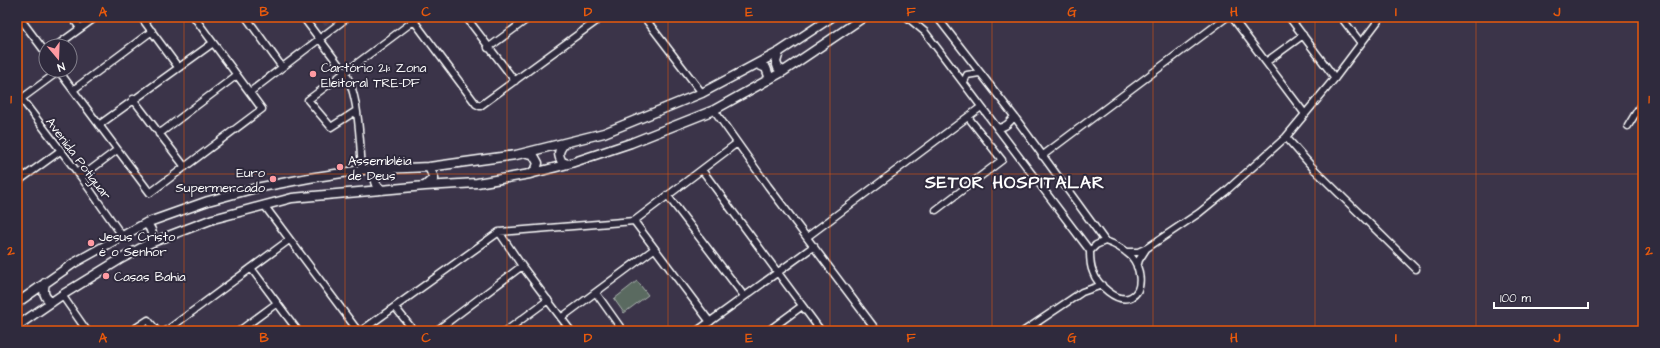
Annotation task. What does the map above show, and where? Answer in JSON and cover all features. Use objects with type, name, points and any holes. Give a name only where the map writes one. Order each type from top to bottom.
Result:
[{"type":"main road","points":[[17,303],[74,263],[146,223],[208,201],[256,188],[362,170],[429,167],[527,153],[604,133],[702,94],[779,52],[832,17]]},
{"type":"main road","points":[[17,326],[62,294],[150,243],[214,219],[292,198],[425,186],[477,183],[530,174],[568,164],[632,143],[714,110],[784,71],[864,17]]},
{"type":"main road","points":[[779,52],[776,64],[778,68],[784,71]]},
{"type":"main road","points":[[757,64],[766,68],[769,76],[768,80]]},
{"type":"main road","points":[[564,144],[558,151],[558,154],[562,162],[568,164]]},
{"type":"main road","points":[[527,153],[533,154],[538,163],[536,169],[530,174]]},
{"type":"main road","points":[[425,186],[434,178],[429,167]]},
{"type":"main road","points":[[382,190],[376,185],[374,179],[375,176],[383,170]]},
{"type":"main road","points":[[146,223],[152,232],[152,239],[150,243]]},
{"type":"main road","points":[[45,283],[43,291],[44,295],[52,302]]},
{"type":"street","points":[[19,17],[38,42]]},
{"type":"street","points":[[72,17],[80,28]]},
{"type":"street","points":[[67,38],[96,17]]},
{"type":"street","points":[[141,17],[178,67]]},
{"type":"street","points":[[64,78],[150,193],[262,109],[194,17]]},
{"type":"street","points":[[246,17],[282,67]]},
{"type":"street","points":[[303,17],[351,82],[356,111],[362,170]]},
{"type":"street","points":[[250,92],[348,17]]},
{"type":"street","points":[[466,17],[488,48],[515,81]]},
{"type":"street","points":[[488,48],[530,17]]},
{"type":"street","points":[[356,111],[331,127],[308,100],[417,19],[478,105],[482,105],[602,17]]},
{"type":"street","points":[[644,17],[702,94]]},
{"type":"street","points":[[907,17],[925,32],[1090,251],[1091,266],[1095,277],[1102,285],[1118,297],[1131,297],[1136,294],[1140,279],[1132,258],[1119,247],[1105,241],[1014,116],[979,73],[937,17]]},
{"type":"street","points":[[1042,156],[1227,17]]},
{"type":"street","points":[[1232,17],[1306,114]]},
{"type":"street","points":[[1289,17],[1335,78]]},
{"type":"street","points":[[1341,17],[1361,44]]},
{"type":"street","points":[[1126,252],[1138,252],[1147,248],[1199,213],[1225,192],[1286,137],[1335,78],[1381,17]]},
{"type":"street","points":[[73,90],[152,31]]},
{"type":"street","points":[[1266,62],[1302,35]]},
{"type":"street","points":[[99,125],[133,99],[213,43]]},
{"type":"street","points":[[964,82],[967,75],[979,73]]},
{"type":"street","points":[[159,134],[237,75]]},
{"type":"street","points":[[21,99],[49,78]]},
{"type":"street","name":"Avenida Potiguar","points":[[17,93],[81,177],[123,236]]},
{"type":"street","points":[[133,99],[185,167]]},
{"type":"street","points":[[1628,126],[1643,101]]},
{"type":"street","points":[[807,237],[981,107]]},
{"type":"street","points":[[714,110],[877,331]]},
{"type":"street","points":[[997,128],[1010,123],[1014,116]]},
{"type":"street","points":[[936,210],[1002,160],[968,117]]},
{"type":"street","points":[[1286,137],[1314,169],[1416,269]]},
{"type":"street","points":[[361,331],[499,232],[634,221],[738,143]]},
{"type":"street","points":[[81,177],[117,150]]},
{"type":"street","points":[[17,182],[60,151]]},
{"type":"street","points":[[17,167],[24,177]]},
{"type":"street","points":[[702,170],[821,331]]},
{"type":"street","points":[[668,195],[744,296]]},
{"type":"street","points":[[264,205],[358,331]]},
{"type":"street","points":[[634,221],[710,322]]},
{"type":"street","points":[[499,232],[522,266],[571,331]]},
{"type":"street","points":[[166,331],[289,240]]},
{"type":"street","points":[[1090,251],[1096,245],[1105,241]]},
{"type":"street","points":[[697,331],[814,246]]},
{"type":"street","points":[[1137,269],[1139,260],[1147,248]]},
{"type":"street","points":[[562,318],[654,249]]},
{"type":"street","points":[[436,331],[522,266]]},
{"type":"street","points":[[251,268],[298,331]]},
{"type":"street","points":[[1082,292],[1095,277]]},
{"type":"street","points":[[1024,331],[1082,292],[1102,285]]},
{"type":"street","points":[[596,293],[624,331]]},
{"type":"street","points":[[62,294],[87,331]]},
{"type":"street","points":[[506,331],[548,300]]},
{"type":"street","points":[[239,331],[277,302]]},
{"type":"street","points":[[768,331],[802,306]]},
{"type":"street","points":[[395,307],[414,331]]},
{"type":"street","points":[[131,331],[148,320],[157,331]]},
{"type":"shaded area","points":[[318,17],[338,17],[325,26]]},
{"type":"green space","points":[[637,281],[648,295],[624,313],[614,299]]},
{"type":"place","name":"Cartório 21ª Zona Eleitoral TRE-DF","points":[[313,74]]},
{"type":"place","name":"Assembléia de Deus","points":[[340,167]]},
{"type":"place","name":"Euro Supermercado","points":[[273,179]]},
{"type":"place","name":"Jesus Cristo é o Senhor","points":[[91,243]]},
{"type":"place","name":"Casas Bahia","points":[[106,276]]},
{"type":"district","name":"SETOR HOSPITALAR","points":[[1015,182]]}]
